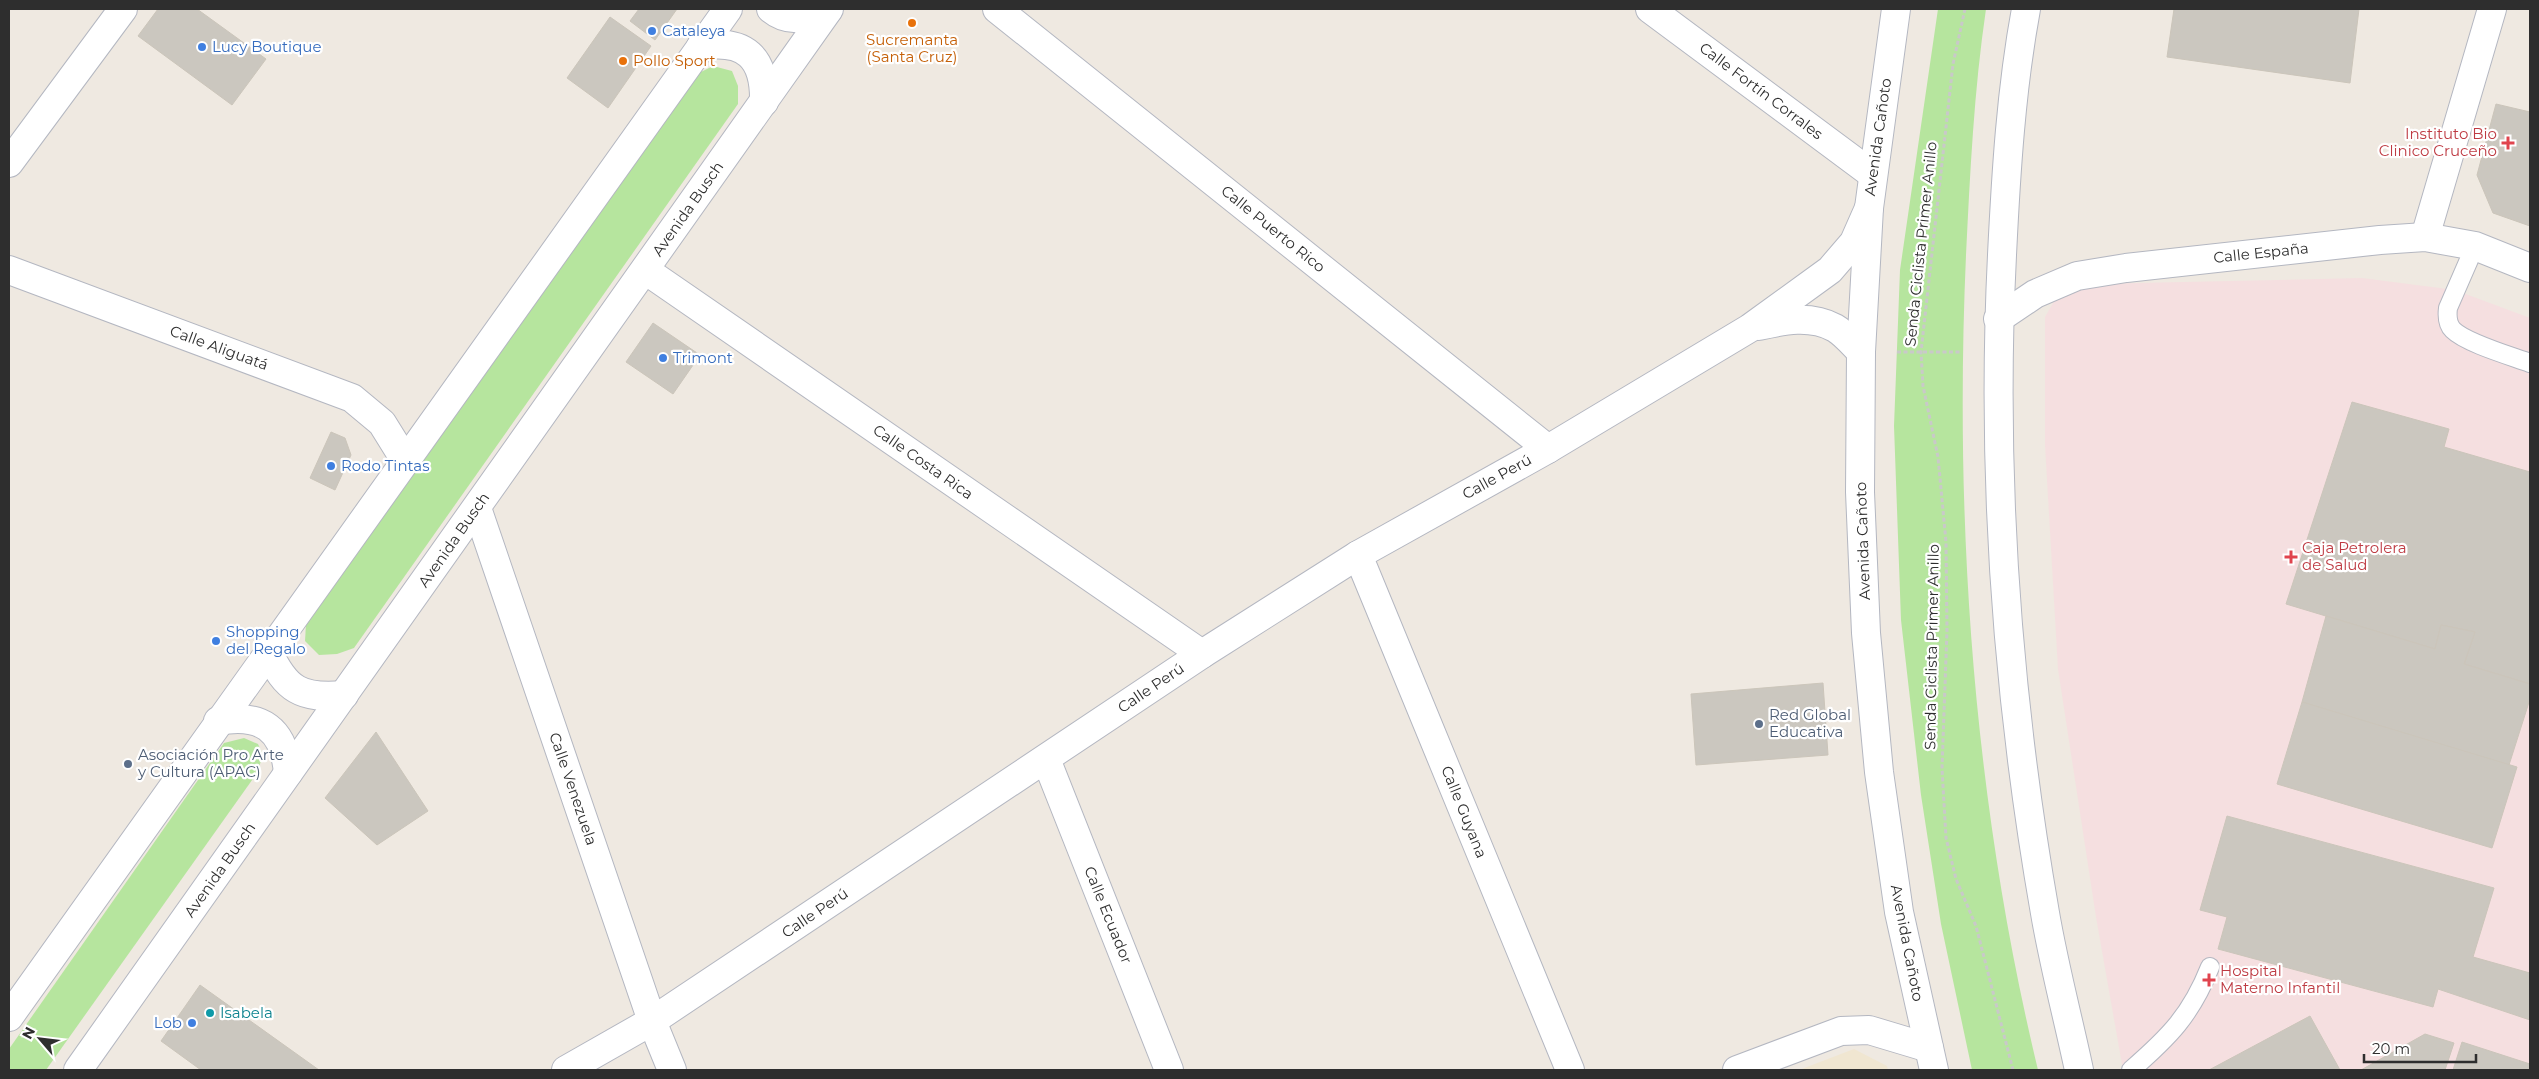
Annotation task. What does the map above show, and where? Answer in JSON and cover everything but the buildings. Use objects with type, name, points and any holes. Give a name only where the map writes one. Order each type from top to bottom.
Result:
[{"type":"street","points":[[9,163],[123,9]]},
{"type":"street","points":[[9,1017],[268,651],[728,9]]},
{"type":"street","points":[[771,9],[779,16],[804,19],[828,10]]},
{"type":"street","name":"Calle Puerto Rico","points":[[997,9],[1548,449]]},
{"type":"street","name":"Calle Fortín Corrales","points":[[1650,9],[1872,174]]},
{"type":"street","name":"Avenida Cañoto","points":[[1896,9],[1872,174],[1869,208],[1861,352],[1860,492],[1864,595],[1879,772],[1899,912],[1932,1059]]},
{"type":"street","points":[[2026,9],[2020,44],[2010,135],[1998,319],[2001,540],[2017,728],[2045,914],[2079,1070]]},
{"type":"street","points":[[2425,238],[2492,9]]},
{"type":"street","name":"Avenida Busch","points":[[78,1070],[828,10]]},
{"type":"street","points":[[701,46],[722,43],[741,48],[752,57],[757,62],[765,81],[764,102]]},
{"type":"street","name":"Calle Perú","points":[[566,1070],[652,1021],[1202,654],[1358,554],[1548,449],[1750,328],[1830,270],[1854,242],[1869,208]]},
{"type":"street","name":"Calle España","points":[[1998,319],[2035,294],[2077,276],[2126,268],[2380,240],[2425,238],[2475,246],[2530,268]]},
{"type":"street","name":"Calle Aliguatá","points":[[9,270],[352,398],[382,423],[405,460]]},
{"type":"street","name":"Calle Costa Rica","points":[[645,270],[1202,654]]},
{"type":"street","name":"Calle Perú","points":[[1750,328],[1790,319],[1817,321],[1836,329],[1861,352]]},
{"type":"street","name":"Calle Venezuela","points":[[477,508],[652,1021],[672,1070]]},
{"type":"street","name":"Calle Guyana","points":[[1358,554],[1570,1070]]},
{"type":"street","points":[[268,651],[278,674],[296,690],[319,697],[344,696]]},
{"type":"street","points":[[218,722],[239,718],[259,722],[276,734],[286,753],[288,774]]},
{"type":"street","name":"Calle Ecuador","points":[[1046,759],[1170,1070]]},
{"type":"street","points":[[1737,1070],[1841,1031],[1869,1030],[1932,1059]]},
{"type":"lane","points":[[2475,246],[2448,308],[2447,319],[2452,329],[2462,337],[2530,363]]},
{"type":"lane","points":[[2131,1070],[2168,1038],[2198,998],[2210,967]]},
{"type":"path","name":"Senda Ciclista Primer Anillo","points":[[1966,9],[1953,64],[1921,352],[1923,386],[1938,457],[1946,542],[1947,630],[1942,768],[1946,838],[1956,879],[1976,926],[2013,1070]]},
{"type":"path","points":[[1897,352],[1962,352]]},
{"type":"shaded area","name":"Caja Petrolera de Salud","points":[[2362,278],[2455,290],[2530,318],[2530,1070],[2123,1070],[2096,917],[2058,669],[2045,445],[2045,317],[2057,296],[2091,284]]},
{"type":"shaded area","points":[[1854,1049],[1887,1066],[1888,1070],[1799,1070]]},
{"type":"green space","points":[[1938,9],[1986,9],[1975,101],[1966,255],[1963,357],[1963,460],[1967,563],[1984,767],[1998,869],[2016,970],[2038,1070],[1972,1070],[1941,924],[1921,795],[1901,620],[1894,426],[1900,270]]},
{"type":"green space","points":[[713,66],[732,71],[738,86],[738,104],[354,648],[337,654],[319,655],[305,641],[306,624],[699,73]]},
{"type":"green space","points":[[244,738],[258,744],[263,755],[257,773],[46,1070],[9,1070],[9,1049],[224,743]]},
{"type":"place","name":"Sucremanta (Santa Cruz)","points":[[912,23]]},
{"type":"place","name":"Cataleya","points":[[652,31]]},
{"type":"place","name":"Lucy Boutique","points":[[202,47]]},
{"type":"place","name":"Pollo Sport","points":[[623,61]]},
{"type":"place","name":"Instituto Bio Clinico Cruceño","points":[[2508,143]]},
{"type":"place","name":"Trimont","points":[[663,358]]},
{"type":"place","name":"Rodo Tintas","points":[[331,466]]},
{"type":"place","name":"Caja Petrolera de Salud","points":[[2291,557]]},
{"type":"place","name":"Shopping del Regalo","points":[[216,641]]},
{"type":"place","name":"Red Global Educativa","points":[[1759,724]]},
{"type":"place","name":"Asociación Pro Arte y Cultura (APAC)","points":[[128,764]]},
{"type":"place","name":"Hospital Materno Infantil","points":[[2209,980]]},
{"type":"place","name":"Isabela","points":[[210,1013]]},
{"type":"place","name":"Lob","points":[[192,1023]]}]
